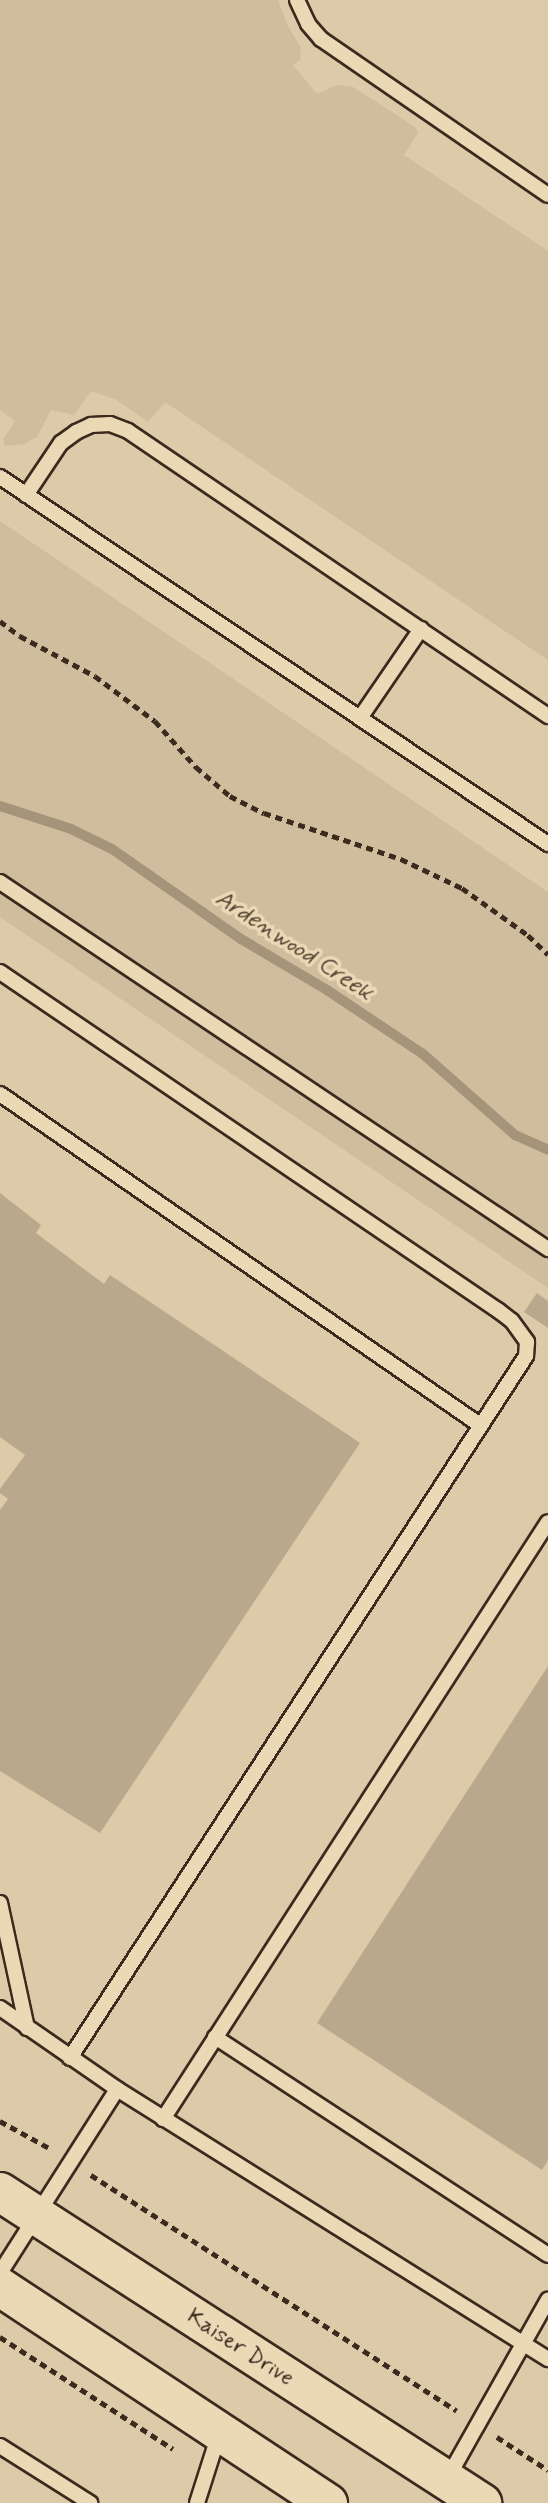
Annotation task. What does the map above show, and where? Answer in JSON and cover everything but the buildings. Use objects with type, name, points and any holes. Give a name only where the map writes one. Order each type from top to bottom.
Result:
[{"type":"street","name":"Kaiser Drive","points":[[0,2192],[482,2503]]},
{"type":"street","points":[[0,2287],[328,2503]]},
{"type":"lane","points":[[298,0],[308,24],[321,39],[548,195]]},
{"type":"lane","points":[[26,495],[61,443],[91,425],[110,424],[128,431],[548,716]]},
{"type":"lane","points":[[0,478],[548,844]]},
{"type":"lane","points":[[360,718],[421,629]]},
{"type":"lane","points":[[0,882],[548,1249]]},
{"type":"lane","points":[[0,972],[512,1321],[527,1342],[526,1356],[70,2058]]},
{"type":"lane","points":[[0,1094],[480,1425]]},
{"type":"lane","points":[[163,2119],[548,1521]]},
{"type":"lane","points":[[0,1903],[27,2028]]},
{"type":"lane","points":[[0,2008],[163,2119],[548,2359]]},
{"type":"lane","points":[[215,2037],[548,2255]]},
{"type":"lane","points":[[0,2273],[117,2089]]},
{"type":"lane","points":[[446,2480],[522,2341],[548,2300]]},
{"type":"lane","points":[[197,2503],[219,2433]]},
{"type":"lane","points":[[0,2446],[90,2503]]},
{"type":"path","points":[[0,621],[20,636],[95,676],[155,721],[196,767],[230,796],[264,813],[401,859],[462,888],[528,935],[548,954]]},
{"type":"path","points":[[0,2121],[71,2162],[548,2470]]},
{"type":"path","points":[[0,2337],[139,2430],[179,2452]]},
{"type":"shaded area","points":[[0,0],[548,0],[548,2503],[0,2503]]},
{"type":"shaded area","points":[[0,0],[278,0],[287,24],[301,48],[300,60],[293,65],[317,94],[337,85],[353,87],[415,127],[418,133],[404,155],[548,251],[548,660],[165,402],[148,422],[117,400],[91,391],[74,415],[51,410],[37,437],[24,444],[5,446],[3,440],[15,421],[0,410]]},
{"type":"shaded area","points":[[0,521],[548,892],[548,1288],[0,917]]},
{"type":"waterway","name":"Ardenwood Creek","points":[[0,806],[71,829],[112,849],[241,939],[327,990],[423,1054],[515,1135],[548,1150]]}]
